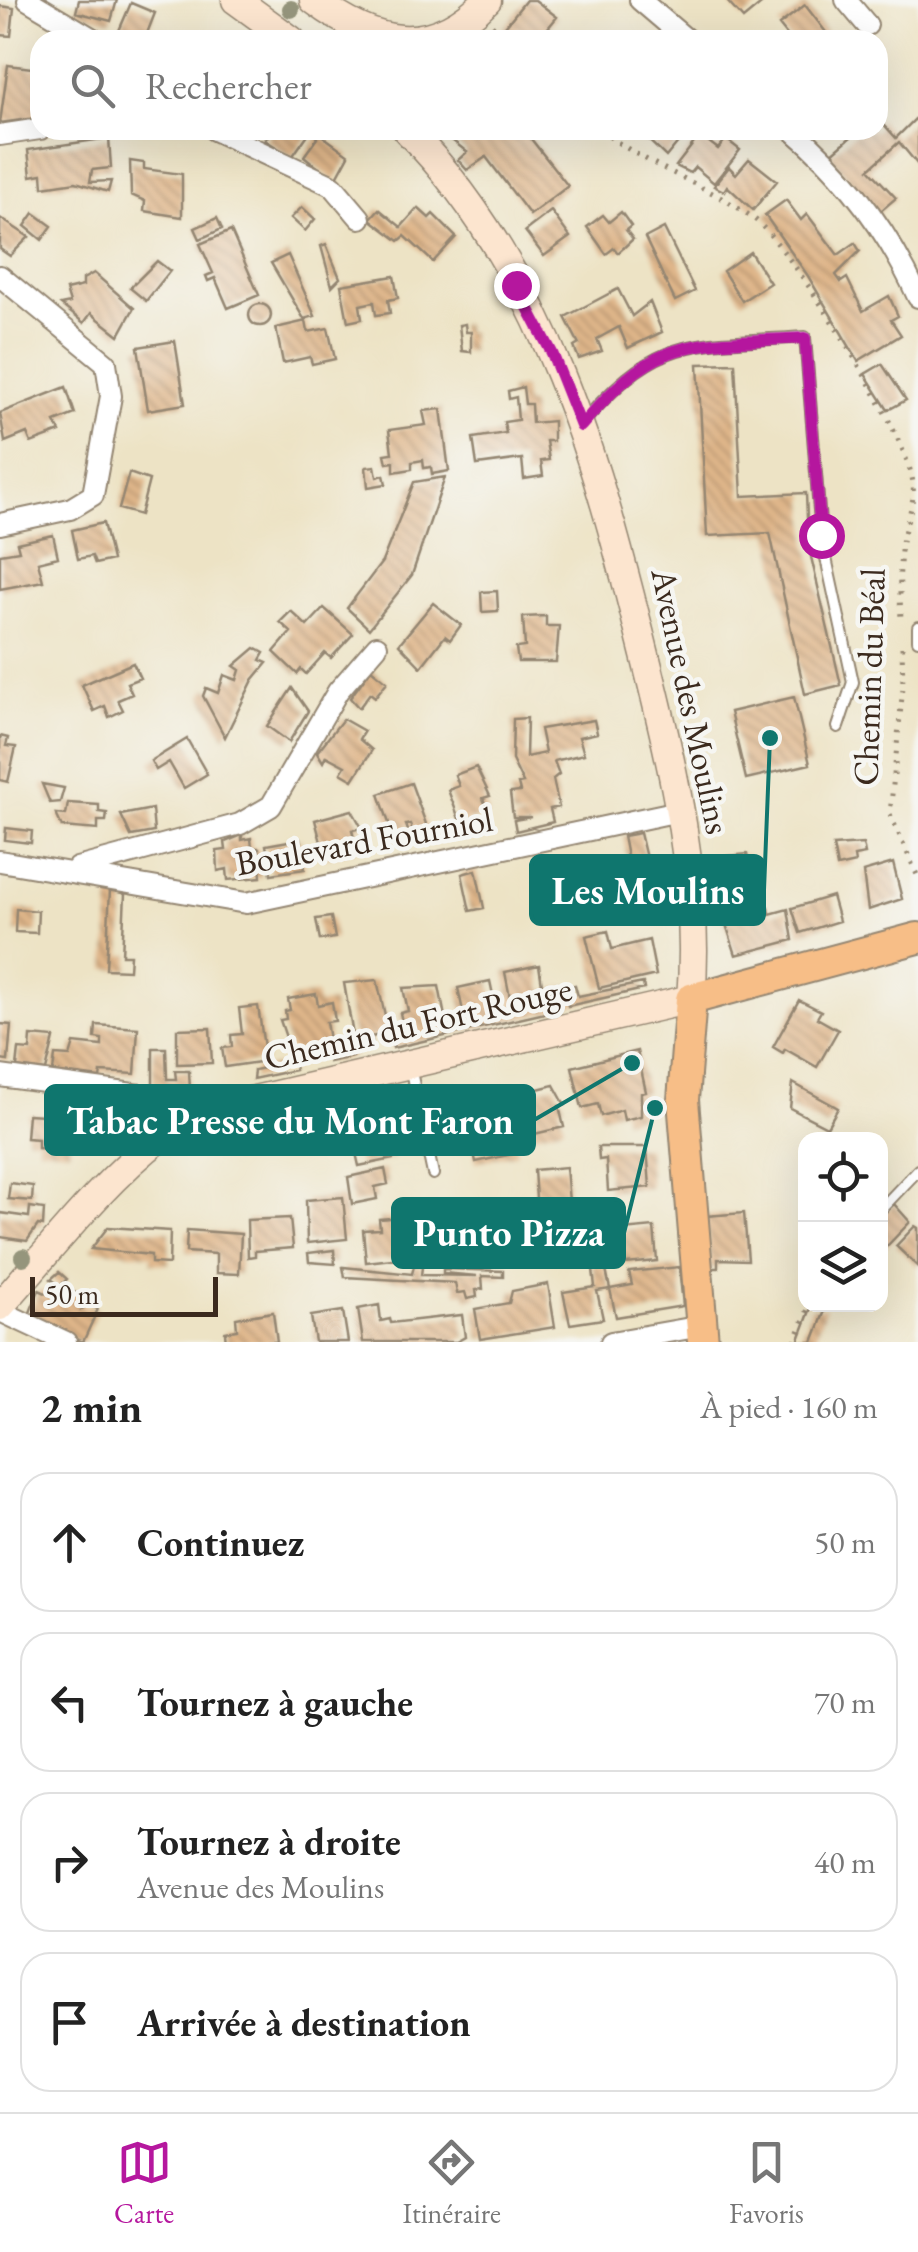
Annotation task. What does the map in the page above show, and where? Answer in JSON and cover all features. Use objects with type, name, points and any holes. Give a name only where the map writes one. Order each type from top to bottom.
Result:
[{"type":"main road","points":[[236,0],[277,30]]},
{"type":"main road","points":[[314,0],[360,30]]},
{"type":"main road","points":[[448,30],[491,13]]},
{"type":"main road","name":"Avenue des Moulins","points":[[417,140],[448,173],[480,220],[552,353],[581,426],[618,544],[680,812],[696,926],[683,1100],[702,1334]]},
{"type":"main road","points":[[691,998],[918,938]]},
{"type":"main road","name":"Chemin du Fort Rouge","points":[[0,1309],[105,1190],[162,1136],[186,1121],[233,1105],[691,998]]},
{"type":"street","points":[[28,0],[78,30]]},
{"type":"street","points":[[640,0],[675,30]]},
{"type":"street","points":[[846,0],[867,25]]},
{"type":"street","points":[[0,136],[30,131]]},
{"type":"street","points":[[235,140],[333,186],[360,218]]},
{"type":"street","points":[[804,140],[824,157],[896,247],[918,297]]},
{"type":"street","points":[[0,276],[97,351],[111,375],[93,495],[70,509],[0,524]]},
{"type":"street","points":[[71,870],[240,824],[272,806],[338,691],[377,646]]},
{"type":"street","name":"Boulevard Fourniol","points":[[0,861],[71,870],[246,903],[680,812]]},
{"type":"street","points":[[0,1076],[163,1098],[186,1121]]},
{"type":"street","points":[[0,1309],[66,1342]]},
{"type":"street","points":[[611,1342],[702,1334]]},
{"type":"lane","points":[[581,426],[646,361],[679,346],[805,338],[821,535],[854,682],[838,727]]},
{"type":"lane","points":[[918,627],[918,640]]},
{"type":"lane","points":[[410,1066],[432,1174]]},
{"type":"lane","points":[[888,1202],[918,1170]]},
{"type":"path","name":"Chemin du Béal","points":[[616,140],[699,183],[755,220],[784,246],[880,405],[907,462],[914,483],[903,540],[903,688],[890,814],[918,877]]},
{"type":"path","points":[[795,1342],[807,1312]]},
{"type":"building","points":[[79,0],[117,0],[111,21],[76,12]]},
{"type":"building","points":[[526,0],[535,0],[557,17],[546,30],[503,29]]},
{"type":"building","points":[[726,0],[766,0],[743,19]]},
{"type":"building","points":[[131,3],[155,13],[148,30],[119,30]]},
{"type":"building","points":[[805,5],[824,30],[783,30],[779,25]]},
{"type":"building","points":[[0,6],[14,8],[11,36],[0,35]]},
{"type":"building","points":[[8,65],[30,68],[30,119],[0,123]]},
{"type":"building","points":[[915,119],[918,122],[918,165],[899,142],[869,169],[896,198],[876,215],[830,155],[847,140],[888,140],[888,129],[896,138]]},
{"type":"building","points":[[109,140],[111,168],[92,170],[90,182],[111,181],[108,192],[76,182],[43,187],[42,174],[31,176],[28,150]]},
{"type":"building","points":[[265,140],[304,140],[292,157]]},
{"type":"building","points":[[316,140],[328,140],[349,155],[335,181],[304,156]]},
{"type":"building","points":[[452,140],[532,140],[568,186],[530,215],[486,157],[467,170],[458,160],[467,152]]},
{"type":"building","points":[[648,140],[680,140],[666,157]]},
{"type":"building","points":[[696,140],[706,140],[718,149],[727,140],[740,150],[714,183],[695,167],[690,173],[676,166]]},
{"type":"building","points":[[749,159],[777,181],[753,210],[727,186],[724,191],[714,186],[729,167],[736,174]]},
{"type":"building","points":[[130,161],[144,163],[144,169],[182,174],[182,217],[144,211],[145,201],[131,195]]},
{"type":"building","points":[[786,200],[801,220],[807,214],[838,255],[855,243],[860,251],[836,275],[841,282],[847,278],[863,311],[889,296],[898,316],[891,320],[901,335],[858,361],[808,276],[765,215]]},
{"type":"building","points":[[302,207],[315,219],[305,231],[291,218]]},
{"type":"building","points":[[418,208],[429,218],[433,214],[456,237],[433,262],[405,236],[399,241],[370,219],[379,209],[401,227]]},
{"type":"building","points":[[551,211],[570,237],[544,256],[525,231]]},
{"type":"building","points":[[621,212],[631,226],[626,230],[633,239],[618,253],[614,248],[606,254],[587,227],[603,215],[609,222]]},
{"type":"building","points":[[34,213],[52,226],[42,240],[25,226]]},
{"type":"building","points":[[0,218],[29,237],[10,256],[0,249]]},
{"type":"building","points":[[217,218],[222,229],[200,239],[195,228]]},
{"type":"building","points":[[664,228],[695,291],[675,301],[645,238]]},
{"type":"building","points":[[231,231],[259,295],[228,308],[215,278],[208,281],[206,276],[213,273],[200,244]]},
{"type":"building","points":[[326,244],[340,278],[332,286],[321,246]]},
{"type":"building","points":[[750,252],[770,283],[742,301],[723,271]]},
{"type":"building","points":[[288,255],[315,316],[304,319],[271,263]]},
{"type":"building","points":[[157,261],[170,271],[146,301],[130,288]]},
{"type":"building","points":[[94,273],[134,308],[119,335],[91,313],[84,323],[61,305],[70,303],[66,290],[83,286],[83,279]]},
{"type":"building","points":[[394,276],[398,298],[388,300],[390,313],[376,315],[374,302],[360,305],[362,319],[348,322],[341,285]]},
{"type":"building","points":[[618,289],[632,316],[650,302],[662,332],[628,348],[619,327],[597,339],[602,351],[579,359],[574,347],[579,344],[565,317]]},
{"type":"building","points":[[260,304],[268,307],[268,323],[260,326],[252,323],[249,315],[252,307]]},
{"type":"building","points":[[306,321],[308,332],[328,328],[335,359],[312,364],[310,357],[283,363],[276,328]]},
{"type":"building","points":[[465,324],[466,332],[471,332],[471,352],[462,351],[459,325]]},
{"type":"building","points":[[175,341],[185,404],[148,410],[138,347]]},
{"type":"building","points":[[735,363],[742,496],[806,493],[808,544],[841,685],[805,694],[770,533],[707,536],[698,364]]},
{"type":"building","points":[[882,364],[906,400],[888,410],[865,374]]},
{"type":"building","points":[[66,387],[75,414],[55,422],[60,432],[31,443],[27,433],[5,442],[0,413]]},
{"type":"building","points":[[523,387],[525,404],[531,404],[532,423],[553,421],[553,441],[546,441],[549,460],[541,461],[543,476],[524,479],[522,459],[477,465],[473,438],[506,433],[504,422],[518,420],[516,397],[509,399],[508,391]]},
{"type":"building","points":[[441,409],[449,471],[432,474],[431,467],[424,468],[423,460],[412,462],[412,469],[394,472],[394,462],[387,463],[385,454],[392,453],[389,430],[426,425],[423,411]]},
{"type":"building","points":[[375,466],[377,477],[384,475],[386,484],[368,487],[366,467]]},
{"type":"building","points":[[129,473],[149,480],[140,515],[119,509]]},
{"type":"building","points":[[445,477],[412,575],[369,629],[347,608],[382,562],[414,482]]},
{"type":"building","points":[[103,523],[112,560],[95,564],[92,556],[78,559],[72,530]]},
{"type":"building","points":[[53,535],[58,557],[38,562],[43,581],[0,589],[0,554],[19,551],[17,543]]},
{"type":"building","points":[[497,591],[498,611],[482,612],[481,592]]},
{"type":"building","points":[[433,603],[461,625],[450,640],[445,636],[421,667],[399,644]]},
{"type":"building","points":[[324,608],[353,634],[331,658],[325,653],[306,674],[301,669],[297,674],[274,652],[291,632],[280,622],[291,611],[307,626]]},
{"type":"building","points":[[546,616],[546,626],[559,626],[556,662],[518,662],[516,648],[525,647],[523,617]]},
{"type":"building","points":[[255,648],[264,653],[260,660],[267,663],[253,680],[225,737],[203,696],[206,688],[218,693],[224,675],[237,680],[240,670],[234,666]]},
{"type":"building","points":[[133,663],[140,678],[127,683],[132,694],[118,700],[123,710],[109,717],[105,706],[94,711],[82,685]]},
{"type":"building","points":[[371,669],[387,682],[375,697],[370,693],[359,708],[350,698]]},
{"type":"building","points":[[292,688],[308,711],[289,742],[267,726]]},
{"type":"building","points":[[794,697],[810,764],[746,779],[730,712]]},
{"type":"building","points":[[527,718],[526,757],[545,753],[540,729],[594,720],[597,733],[579,737],[584,754],[554,761],[559,774],[553,779],[559,807],[550,809],[553,822],[516,831],[514,820],[531,817],[513,817],[510,793],[520,792],[518,784],[523,783],[512,760],[513,719]]},
{"type":"building","points":[[343,719],[364,731],[359,739],[372,750],[353,780],[341,773],[345,766],[326,756],[323,762],[317,752]]},
{"type":"building","points":[[0,736],[8,738],[6,746],[16,747],[8,782],[0,780]]},
{"type":"building","points":[[187,739],[207,774],[184,788],[169,762],[156,770],[151,761]]},
{"type":"building","points":[[476,767],[490,796],[483,798],[489,814],[461,824],[448,790],[459,786],[455,775]]},
{"type":"building","points":[[411,783],[430,835],[416,840],[410,824],[406,825],[410,836],[395,841],[379,794]]},
{"type":"building","points":[[42,784],[64,788],[60,802],[50,803]]},
{"type":"building","points":[[68,803],[99,805],[99,812],[107,813],[106,821],[98,821],[98,830],[62,827],[56,814],[66,815]]},
{"type":"building","points":[[152,809],[154,832],[131,836],[121,815]]},
{"type":"building","points":[[352,810],[362,828],[352,830],[357,849],[325,857],[315,820]]},
{"type":"building","points":[[6,828],[32,831],[31,843],[5,840]]},
{"type":"building","points":[[640,833],[646,858],[628,862],[623,836]]},
{"type":"building","points":[[242,835],[242,840],[251,838],[252,848],[259,848],[261,877],[228,880],[227,869],[218,871],[217,851],[226,850],[225,842]]},
{"type":"building","points":[[300,839],[305,869],[271,874],[266,845]]},
{"type":"building","points":[[863,844],[865,854],[854,856],[855,863],[837,867],[833,846]]},
{"type":"building","points":[[747,854],[756,896],[726,901],[716,857]]},
{"type":"building","points":[[893,863],[902,899],[868,910],[863,872]]},
{"type":"building","points":[[476,870],[484,908],[470,911],[462,874]]},
{"type":"building","points":[[110,889],[125,894],[122,955],[130,955],[129,970],[106,969]]},
{"type":"building","points":[[832,896],[839,921],[800,933],[792,908]]},
{"type":"building","points":[[753,902],[755,910],[769,907],[770,914],[788,909],[793,940],[736,955],[721,909]]},
{"type":"building","points":[[16,909],[38,911],[37,933],[15,932]]},
{"type":"building","points":[[331,917],[335,938],[320,940],[316,919]]},
{"type":"building","points":[[608,931],[612,949],[649,940],[656,975],[599,988],[586,936]]},
{"type":"building","points":[[539,965],[543,991],[575,985],[578,996],[643,983],[644,989],[568,1006],[565,992],[555,995],[558,1010],[393,1048],[391,1037],[405,1034],[400,1013],[408,1011],[403,988],[439,986],[446,1022],[464,1016],[458,988],[490,981],[496,1009],[512,1008],[505,972]]},
{"type":"building","points":[[377,980],[389,1033],[371,1037],[372,1041],[354,1041],[344,983]]},
{"type":"building","points":[[316,994],[318,1005],[332,1002],[335,1021],[326,1022],[330,1046],[291,1052],[280,1020],[286,1019],[285,1011],[290,1010],[288,999]]},
{"type":"building","points":[[799,1000],[821,1011],[817,1018],[838,1030],[817,1067],[785,1049],[783,1053],[773,1047]]},
{"type":"building","points":[[258,1006],[266,1061],[225,1067],[222,1048],[232,1047],[231,1035],[242,1034],[239,1008]]},
{"type":"building","points":[[0,1024],[11,1025],[8,1061],[0,1060]]},
{"type":"building","points":[[96,1025],[138,1028],[135,1074],[101,1072],[100,1078],[53,1072],[55,1055],[70,1056],[74,1043],[102,1046],[102,1039],[95,1038]]},
{"type":"building","points":[[210,1028],[212,1063],[177,1064],[177,1029]]},
{"type":"building","points":[[31,1036],[54,1038],[46,1071],[17,1067],[19,1049],[30,1050]]},
{"type":"building","points":[[352,1046],[353,1057],[329,1062],[327,1051]]},
{"type":"building","points":[[153,1048],[166,1048],[167,1079],[176,1079],[175,1071],[189,1071],[190,1090],[153,1085]]},
{"type":"building","points":[[637,1051],[646,1092],[641,1093],[641,1116],[624,1120],[622,1110],[601,1116],[598,1104],[582,1108],[572,1067]]},
{"type":"building","points":[[293,1062],[295,1070],[253,1079],[254,1070]]},
{"type":"building","points":[[793,1083],[838,1108],[827,1127],[790,1108]]},
{"type":"building","points":[[554,1085],[565,1105],[559,1106],[564,1127],[526,1136],[517,1094]]},
{"type":"building","points":[[381,1110],[393,1159],[359,1166],[348,1118]]},
{"type":"building","points":[[28,1114],[73,1117],[69,1151],[38,1148],[38,1139],[26,1138]]},
{"type":"building","points":[[515,1143],[517,1153],[476,1162],[474,1153]]},
{"type":"building","points":[[598,1147],[647,1147],[650,1187],[608,1191],[606,1159],[599,1160]]},
{"type":"building","points":[[566,1167],[571,1225],[538,1228],[534,1170]]},
{"type":"building","points":[[385,1169],[388,1184],[375,1187],[377,1199],[352,1204],[348,1177]]},
{"type":"building","points":[[10,1183],[33,1186],[32,1201],[8,1199]]},
{"type":"building","points":[[343,1197],[347,1239],[307,1243],[306,1200]]},
{"type":"building","points":[[894,1204],[910,1222],[888,1245],[888,1222],[888,1210]]},
{"type":"building","points":[[30,1207],[44,1209],[43,1226],[38,1225],[27,1241],[0,1237],[0,1213],[29,1217]]},
{"type":"building","points":[[744,1213],[748,1260],[718,1259],[718,1268],[710,1268],[706,1216]]},
{"type":"building","points":[[404,1217],[410,1257],[366,1262],[363,1230],[380,1229],[379,1219]]},
{"type":"building","points":[[290,1218],[293,1248],[255,1251],[255,1256],[248,1257],[247,1220]]},
{"type":"building","points":[[915,1226],[918,1228],[918,1267],[896,1246]]},
{"type":"building","points":[[108,1227],[170,1231],[169,1264],[151,1263],[151,1255],[91,1249]]},
{"type":"building","points":[[654,1227],[657,1261],[615,1265],[612,1231]]},
{"type":"building","points":[[187,1230],[241,1234],[239,1274],[216,1273],[216,1254],[186,1252]]},
{"type":"building","points":[[334,1250],[335,1264],[309,1262],[308,1253]]},
{"type":"building","points":[[602,1251],[610,1289],[597,1291],[603,1319],[570,1324],[563,1292],[595,1287],[591,1252]]},
{"type":"building","points":[[414,1266],[422,1267],[421,1275],[477,1276],[443,1273],[443,1269],[503,1271],[503,1277],[482,1276],[483,1289],[476,1290],[477,1297],[467,1299],[465,1292],[457,1293],[455,1283],[345,1277],[343,1267],[412,1274]]},
{"type":"building","points":[[679,1267],[683,1306],[616,1317],[610,1289],[632,1285],[629,1272]]},
{"type":"building","points":[[59,1272],[67,1279],[60,1286],[51,1279]]},
{"type":"building","points":[[548,1284],[555,1327],[480,1339],[475,1309],[509,1303],[512,1291]]},
{"type":"building","points":[[60,1286],[87,1298],[82,1309],[88,1305],[98,1309],[83,1342],[27,1320],[39,1290],[55,1297]]},
{"type":"building","points":[[379,1305],[381,1321],[390,1319],[391,1323],[462,1315],[465,1337],[456,1342],[363,1342],[358,1309]]},
{"type":"building","points":[[343,1311],[348,1342],[315,1342],[311,1316]]},
{"type":"building","points":[[273,1312],[277,1342],[226,1342],[225,1332],[237,1330],[236,1318]]},
{"type":"building","points":[[809,1312],[824,1312],[813,1342],[798,1342]]},
{"type":"place","name":"Les Moulins","points":[[770,738]]},
{"type":"place","name":"Tabac Presse du Mont Faron","points":[[632,1063]]},
{"type":"place","name":"Punto Pizza","points":[[655,1108]]},
{"type":"route","points":[[516,285],[552,353],[581,426],[646,361],[679,346],[805,338],[821,535]]}]
